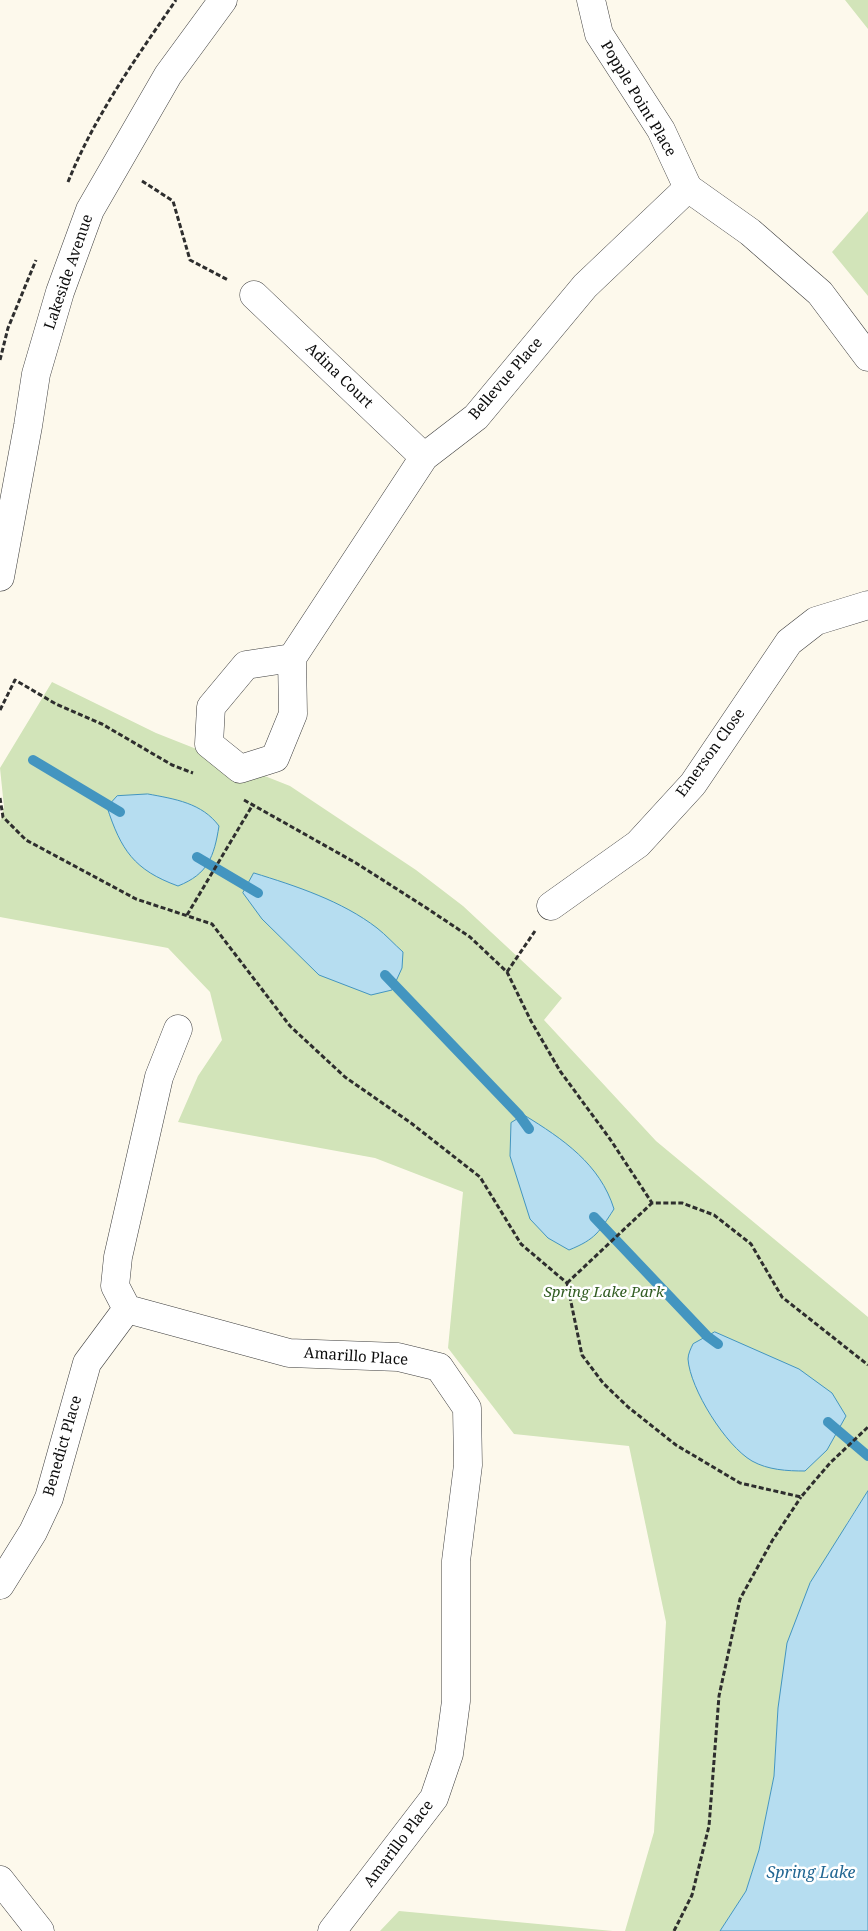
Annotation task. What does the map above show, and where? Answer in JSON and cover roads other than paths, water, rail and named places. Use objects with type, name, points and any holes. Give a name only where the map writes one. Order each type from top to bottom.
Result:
[{"type":"street","name":"Lakeside Avenue","points":[[0,577],[36,374],[60,292],[87,220],[116,164],[168,75],[223,0]]},
{"type":"street","name":"Popple Point Place","points":[[591,0],[599,34],[661,130],[688,188],[750,232],[820,293],[868,357]]},
{"type":"street","name":"Bellevue Place","points":[[292,658],[424,457],[476,417],[585,286],[688,188]]},
{"type":"street","name":"Adina Court","points":[[254,295],[424,457]]},
{"type":"street","name":"Emerson Close","points":[[551,906],[638,844],[692,784],[789,642],[816,621],[868,605]]},
{"type":"street","points":[[127,1309],[115,1286],[118,1258],[159,1077],[178,1029]]},
{"type":"street","name":"Benedict Place","points":[[0,1585],[33,1532],[49,1498],[87,1363],[127,1309]]},
{"type":"street","name":"Amarillo Place","points":[[127,1309],[289,1352],[398,1357],[439,1367],[467,1408],[468,1465],[456,1561],[456,1701],[449,1754],[434,1798],[333,1926]]},
{"type":"street","points":[[0,1880],[40,1929]]},
{"type":"water","points":[[148,794],[178,800],[196,807],[205,812],[219,826],[215,847],[208,863],[196,876],[178,886],[150,873],[131,857],[118,835],[107,807],[117,796]]},
{"type":"water","points":[[254,873],[334,902],[363,918],[380,931],[403,952],[402,968],[392,990],[371,995],[319,975],[262,919],[243,893]]},
{"type":"water","points":[[524,1115],[566,1143],[590,1166],[608,1193],[614,1209],[596,1234],[569,1250],[548,1238],[530,1219],[510,1156],[511,1123]]},
{"type":"water","points":[[715,1332],[799,1369],[832,1393],[846,1416],[827,1450],[805,1471],[771,1468],[752,1461],[731,1443],[711,1416],[695,1385],[688,1359],[693,1344]]},
{"type":"water","name":"Spring Lake","points":[[868,1491],[868,1931],[720,1931],[746,1891],[759,1850],[774,1776],[778,1708],[787,1643],[810,1583]]},
{"type":"waterway","points":[[33,760],[120,812]]},
{"type":"waterway","points":[[197,857],[258,893]]},
{"type":"waterway","points":[[385,975],[519,1115],[529,1129]]},
{"type":"waterway","points":[[594,1217],[707,1336],[718,1344]]},
{"type":"waterway","points":[[828,1422],[868,1456]]},
{"type":"park label","name":"Spring Lake Park","points":[[604,1293]]}]
